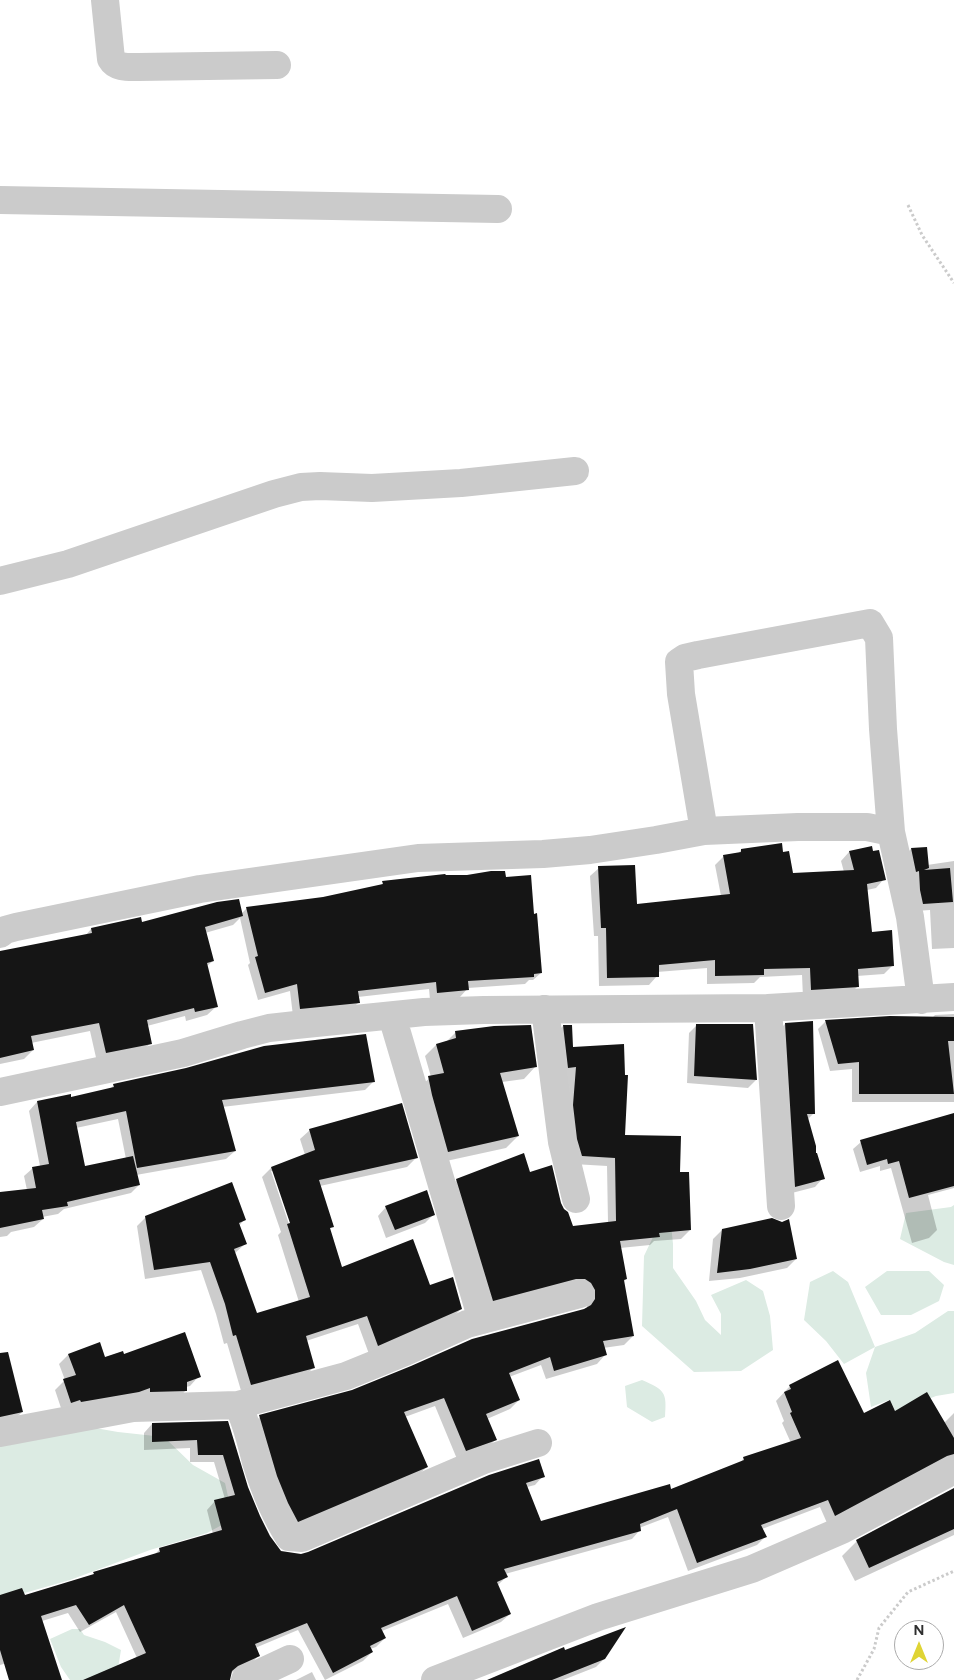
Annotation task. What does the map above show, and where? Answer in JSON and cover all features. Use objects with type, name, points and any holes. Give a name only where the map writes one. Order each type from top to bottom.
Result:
[{"type":"street","points":[[105,0],[111,59],[118,66],[277,65]]},
{"type":"street","points":[[0,200],[498,209]]},
{"type":"street","points":[[0,581],[68,564],[274,494],[301,487],[372,488],[461,483],[575,471]]},
{"type":"street","points":[[704,831],[681,694],[680,662],[685,658],[870,623],[879,638],[883,729],[891,832],[910,917],[921,1000]]},
{"type":"street","points":[[0,934],[5,930],[16,927],[200,889],[418,858],[543,854],[590,850],[704,831],[798,827],[867,827],[891,832]]},
{"type":"street","points":[[0,1092],[183,1053],[242,1034],[269,1028],[444,1012],[545,1009],[768,1008],[954,997]]},
{"type":"street","points":[[768,1008],[781,1206]]},
{"type":"street","points":[[545,1009],[562,1142],[576,1199]]},
{"type":"street","points":[[392,1016],[482,1320]]},
{"type":"street","points":[[0,1432],[133,1408],[238,1406],[346,1376],[405,1352],[460,1326],[580,1294]]},
{"type":"street","points":[[238,1406],[247,1425],[256,1461],[269,1499],[289,1537],[295,1538],[302,1538],[484,1460],[538,1443]]},
{"type":"street","points":[[435,1680],[598,1617],[752,1569],[842,1530],[954,1470]]},
{"type":"street","points":[[245,1680],[290,1659]]},
{"type":"path","points":[[908,205],[922,235],[954,282]]},
{"type":"path","points":[[857,1680],[874,1649],[879,1628],[908,1592],[954,1571]]},
{"type":"shaded area","points":[[954,1205],[954,1265],[944,1262],[900,1239],[906,1213]]},
{"type":"shaded area","points":[[671,1224],[673,1268],[696,1301],[705,1320],[721,1335],[721,1314],[711,1295],[746,1280],[763,1291],[770,1316],[773,1350],[741,1371],[694,1372],[642,1326],[644,1256],[653,1237]]},
{"type":"shaded area","points":[[833,1271],[848,1282],[875,1347],[844,1364],[826,1341],[804,1320],[810,1282]]},
{"type":"shaded area","points":[[887,1271],[929,1271],[944,1285],[939,1301],[911,1315],[881,1315],[865,1287]]},
{"type":"shaded area","points":[[948,1311],[954,1311],[954,1393],[936,1396],[896,1412],[889,1400],[871,1407],[866,1373],[875,1347],[915,1333]]},
{"type":"shaded area","points":[[642,1380],[656,1386],[663,1393],[665,1397],[665,1417],[652,1422],[627,1407],[625,1386]]},
{"type":"shaded area","points":[[49,1420],[118,1432],[164,1437],[193,1465],[225,1483],[233,1519],[207,1533],[150,1550],[70,1580],[0,1600],[0,1427]]},
{"type":"shaded area","points":[[72,1629],[80,1629],[84,1635],[121,1650],[118,1668],[97,1680],[70,1680],[61,1667],[50,1639]]},
{"type":"building","points":[[782,843],[783,852],[789,851],[793,873],[854,870],[849,851],[872,846],[873,851],[879,850],[886,880],[867,884],[872,932],[892,930],[894,966],[858,969],[859,987],[811,990],[810,968],[764,969],[764,975],[715,976],[715,960],[659,965],[659,977],[607,978],[606,928],[601,928],[598,866],[635,865],[637,904],[730,894],[723,855],[741,852],[741,849]]},
{"type":"building","points":[[927,847],[929,868],[924,870],[950,868],[953,902],[923,904],[919,871],[916,872],[911,848]]},
{"type":"building","points":[[505,871],[506,877],[531,875],[534,914],[537,913],[542,973],[534,974],[534,977],[468,981],[469,990],[437,993],[436,982],[358,991],[360,1003],[300,1009],[297,984],[265,993],[255,957],[258,956],[246,907],[323,897],[383,884],[382,881],[445,874],[467,875]]},
{"type":"building","points":[[239,899],[243,916],[205,927],[214,961],[207,963],[218,1007],[195,1012],[194,1008],[147,1020],[152,1044],[106,1053],[99,1023],[31,1036],[34,1050],[0,1058],[0,951],[92,933],[91,928],[141,917],[142,922],[217,902]]},
{"type":"building","points":[[890,1016],[954,1017],[954,1041],[948,1041],[954,1094],[859,1094],[859,1062],[838,1064],[825,1020]]},
{"type":"building","points":[[813,1021],[815,1114],[807,1114],[816,1146],[816,1153],[825,1179],[795,1187],[785,1023]]},
{"type":"building","points":[[696,1024],[753,1024],[757,1080],[694,1076]]},
{"type":"building","points":[[531,1025],[537,1067],[500,1073],[519,1136],[448,1152],[428,1076],[444,1073],[436,1044],[456,1038],[455,1031],[494,1026]]},
{"type":"building","points":[[563,1025],[572,1025],[573,1047],[624,1044],[625,1075],[628,1075],[625,1135],[681,1136],[680,1172],[689,1172],[691,1230],[659,1233],[660,1237],[620,1241],[627,1279],[624,1280],[634,1336],[603,1341],[607,1355],[554,1371],[550,1357],[509,1373],[520,1400],[486,1414],[497,1440],[466,1451],[444,1398],[404,1412],[428,1467],[298,1522],[277,1476],[259,1415],[352,1390],[472,1339],[584,1309],[591,1305],[595,1299],[595,1290],[591,1283],[585,1279],[576,1279],[493,1301],[456,1179],[524,1153],[530,1172],[552,1165],[561,1203],[568,1212],[573,1226],[616,1221],[615,1158],[582,1156],[577,1139],[573,1105],[576,1067],[568,1068]]},
{"type":"building","points":[[366,1034],[375,1082],[222,1100],[236,1151],[137,1168],[126,1111],[76,1122],[85,1166],[133,1156],[140,1185],[67,1202],[68,1206],[42,1210],[44,1219],[0,1228],[0,1192],[36,1188],[32,1167],[49,1164],[37,1101],[71,1094],[71,1097],[114,1087],[113,1084],[186,1068],[264,1046]]},
{"type":"building","points":[[402,1103],[418,1158],[319,1180],[334,1227],[330,1228],[342,1267],[413,1239],[430,1285],[453,1277],[462,1309],[378,1346],[367,1316],[306,1336],[315,1368],[251,1385],[236,1335],[233,1336],[225,1304],[210,1262],[154,1270],[145,1216],[232,1182],[246,1220],[239,1223],[247,1244],[234,1249],[257,1313],[310,1297],[287,1224],[290,1223],[271,1167],[315,1150],[309,1129]]},
{"type":"building","points":[[954,1113],[954,1186],[909,1198],[899,1161],[888,1164],[887,1159],[867,1165],[860,1140]]},
{"type":"building","points":[[427,1190],[435,1215],[395,1230],[385,1206]]},
{"type":"building","points":[[772,1218],[782,1222],[789,1219],[797,1259],[750,1269],[717,1273],[722,1229]]},
{"type":"building","points":[[185,1332],[201,1377],[187,1382],[187,1391],[150,1392],[150,1388],[139,1392],[81,1402],[80,1400],[71,1403],[63,1379],[76,1375],[68,1354],[100,1342],[105,1357],[123,1351],[124,1354]]},
{"type":"building","points":[[8,1352],[23,1412],[0,1417],[0,1353]]},
{"type":"building","points":[[838,1360],[864,1413],[890,1400],[895,1411],[927,1392],[954,1438],[954,1454],[835,1516],[828,1500],[761,1525],[767,1537],[697,1563],[677,1509],[640,1524],[641,1531],[504,1569],[508,1577],[497,1582],[511,1614],[472,1631],[457,1596],[381,1628],[386,1638],[370,1646],[373,1652],[333,1673],[307,1623],[255,1644],[260,1656],[238,1666],[232,1671],[230,1680],[83,1680],[146,1653],[124,1605],[89,1625],[76,1605],[41,1616],[62,1680],[9,1680],[0,1650],[0,1595],[22,1588],[25,1595],[160,1552],[159,1548],[222,1530],[214,1500],[235,1495],[223,1455],[198,1455],[197,1440],[152,1442],[152,1423],[228,1421],[248,1487],[270,1536],[281,1551],[301,1554],[489,1475],[539,1459],[545,1477],[526,1483],[541,1521],[670,1484],[671,1489],[744,1460],[743,1457],[801,1438],[790,1413],[792,1412],[784,1392],[791,1389],[789,1385]]},
{"type":"building","points":[[954,1488],[954,1529],[869,1568],[856,1540]]},
{"type":"building","points":[[626,1627],[605,1659],[552,1680],[487,1680],[564,1647],[565,1650]]}]
